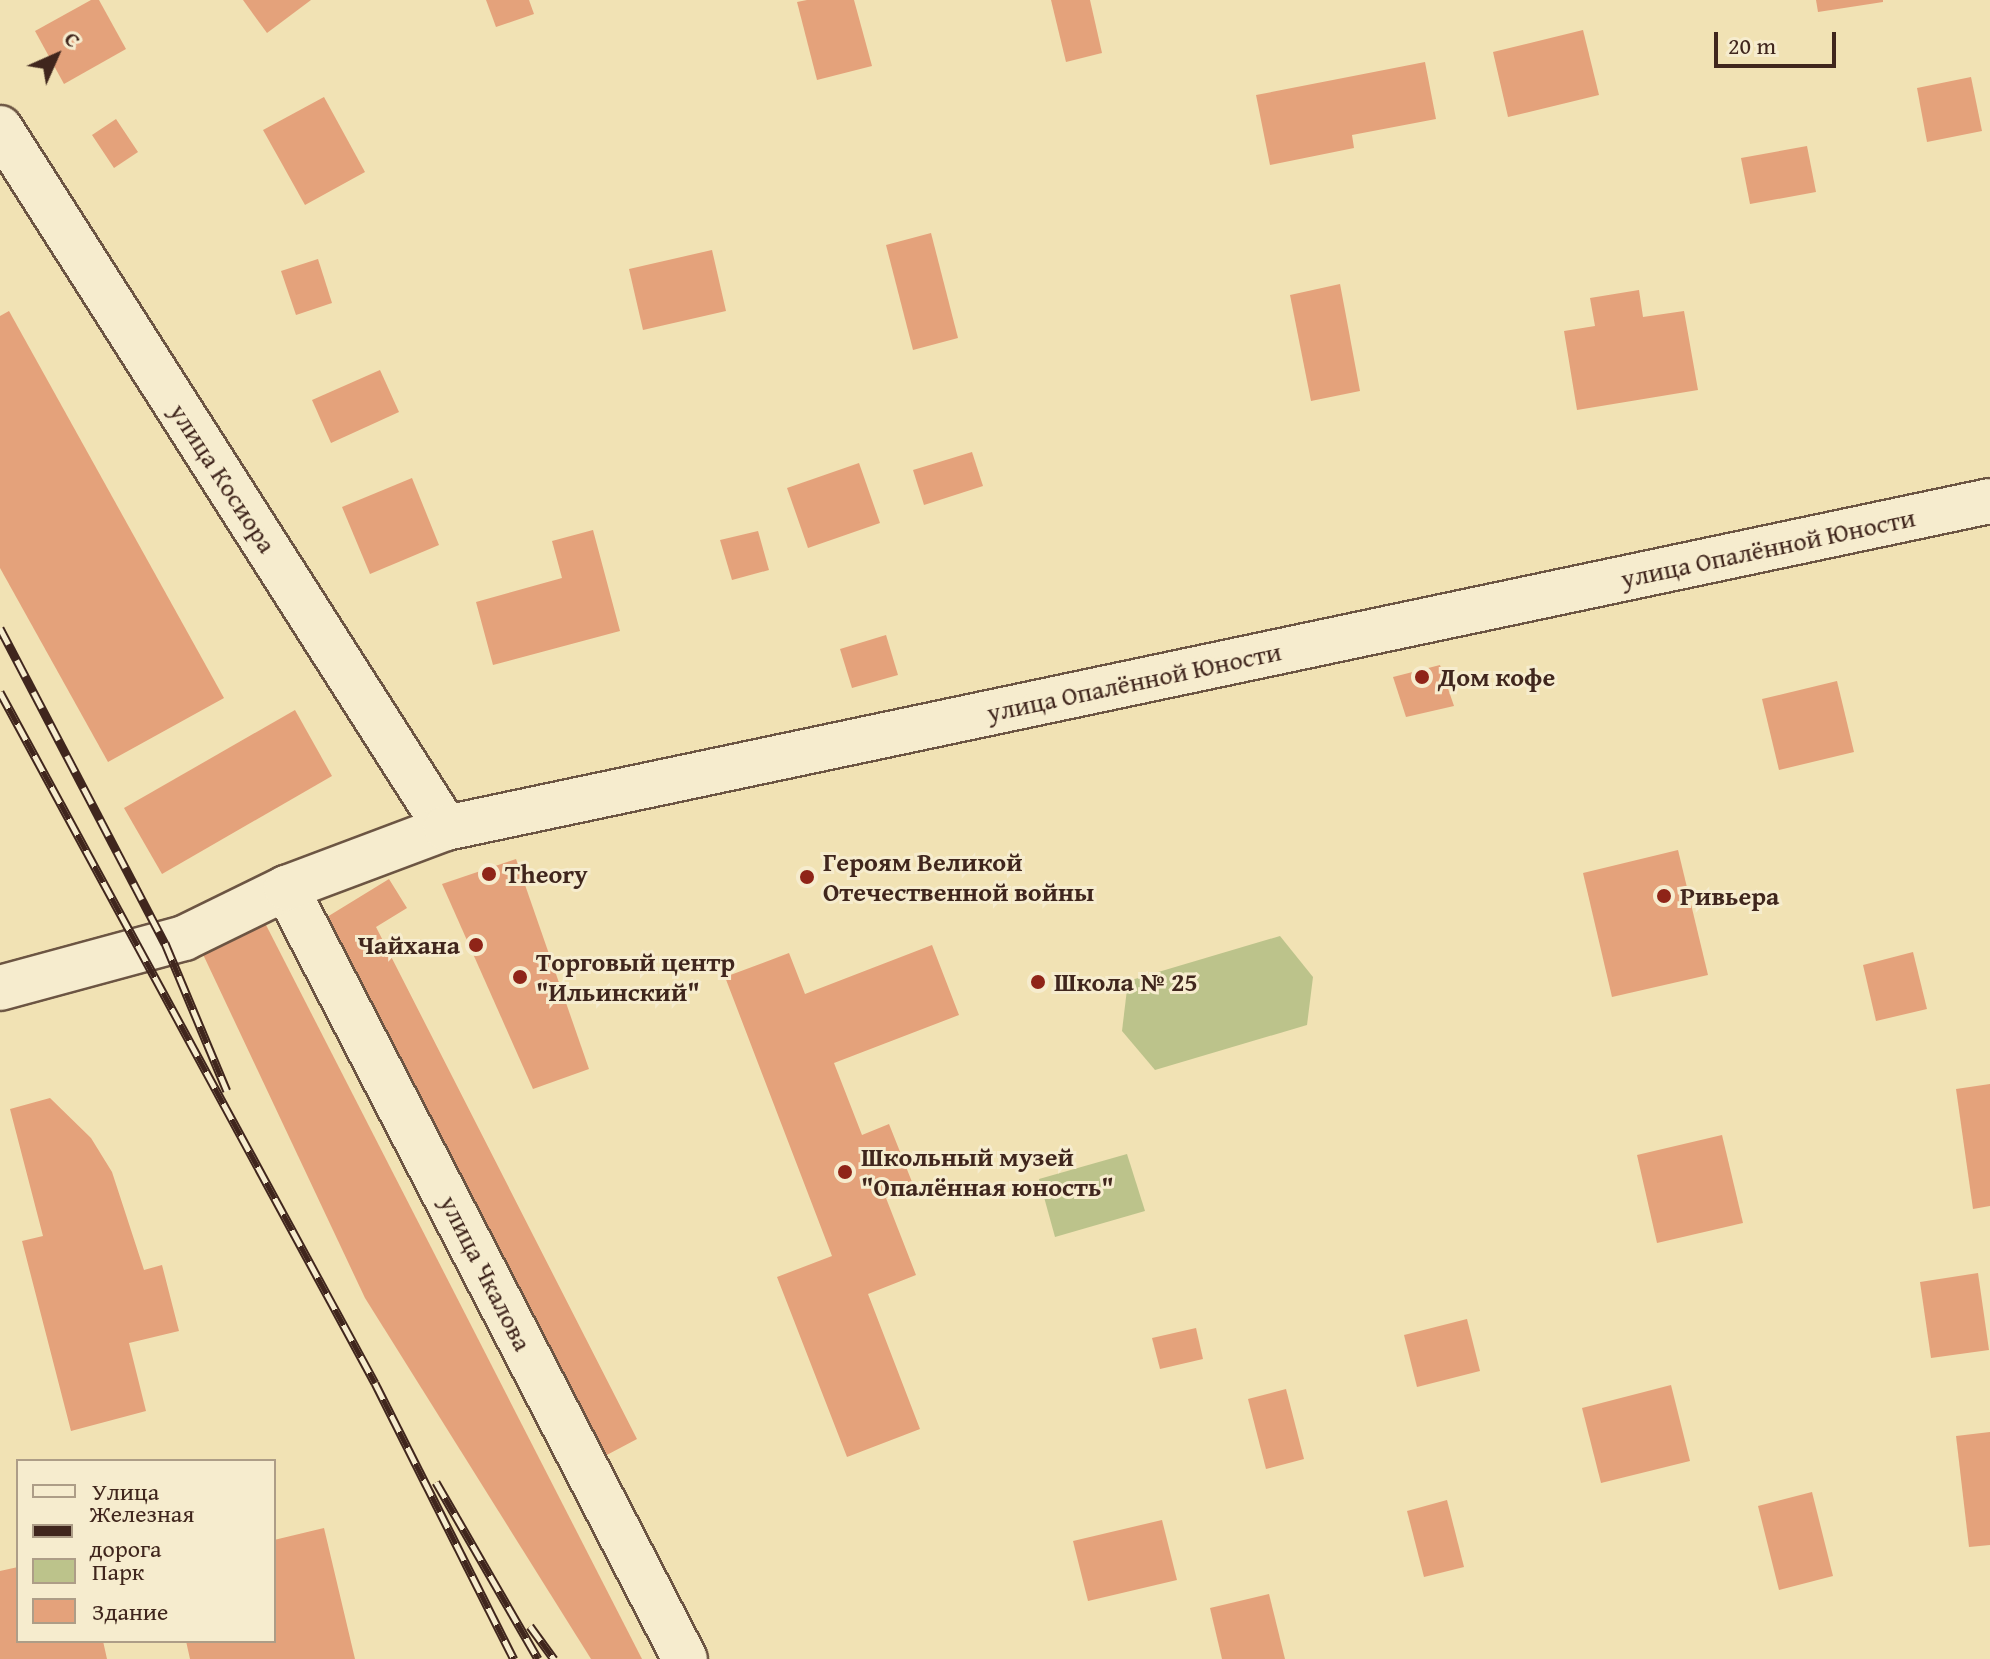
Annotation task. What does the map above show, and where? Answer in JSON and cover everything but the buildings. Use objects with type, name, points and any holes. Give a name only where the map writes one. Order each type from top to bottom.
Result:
[{"type":"street","name":"улица Косиора","points":[[0,128],[446,828]]},
{"type":"street","name":"улица Опалённой Юности","points":[[4,987],[184,938],[286,888],[446,828],[1990,501]]},
{"type":"street","name":"улица Чкалова","points":[[286,888],[685,1659]]},
{"type":"green space","points":[[1280,936],[1313,977],[1307,1025],[1155,1070],[1122,1031],[1128,981]]},
{"type":"green space","points":[[1127,1154],[1145,1211],[1055,1237],[1039,1179]]},
{"type":"railway","points":[[0,628],[165,943],[227,1091]]},
{"type":"railway","points":[[0,692],[375,1383],[514,1659]]},
{"type":"railway","points":[[436,1482],[538,1659]]},
{"type":"railway","points":[[530,1626],[554,1659]]},
{"type":"place","name":"Дом кофе","points":[[1422,677]]},
{"type":"place","name":"Theory","points":[[489,874]]},
{"type":"place","name":"Героям Великой Отечественной войны","points":[[807,877]]},
{"type":"place","name":"Ривьера","points":[[1664,896]]},
{"type":"place","name":"Чайхана","points":[[476,945]]},
{"type":"place","name":"Торговый центр \"Ильинский\"","points":[[520,977]]},
{"type":"place","name":"Школа № 25","points":[[1038,982]]},
{"type":"place","name":"Школьный музей \"Опалённая юность\"","points":[[845,1172]]}]
